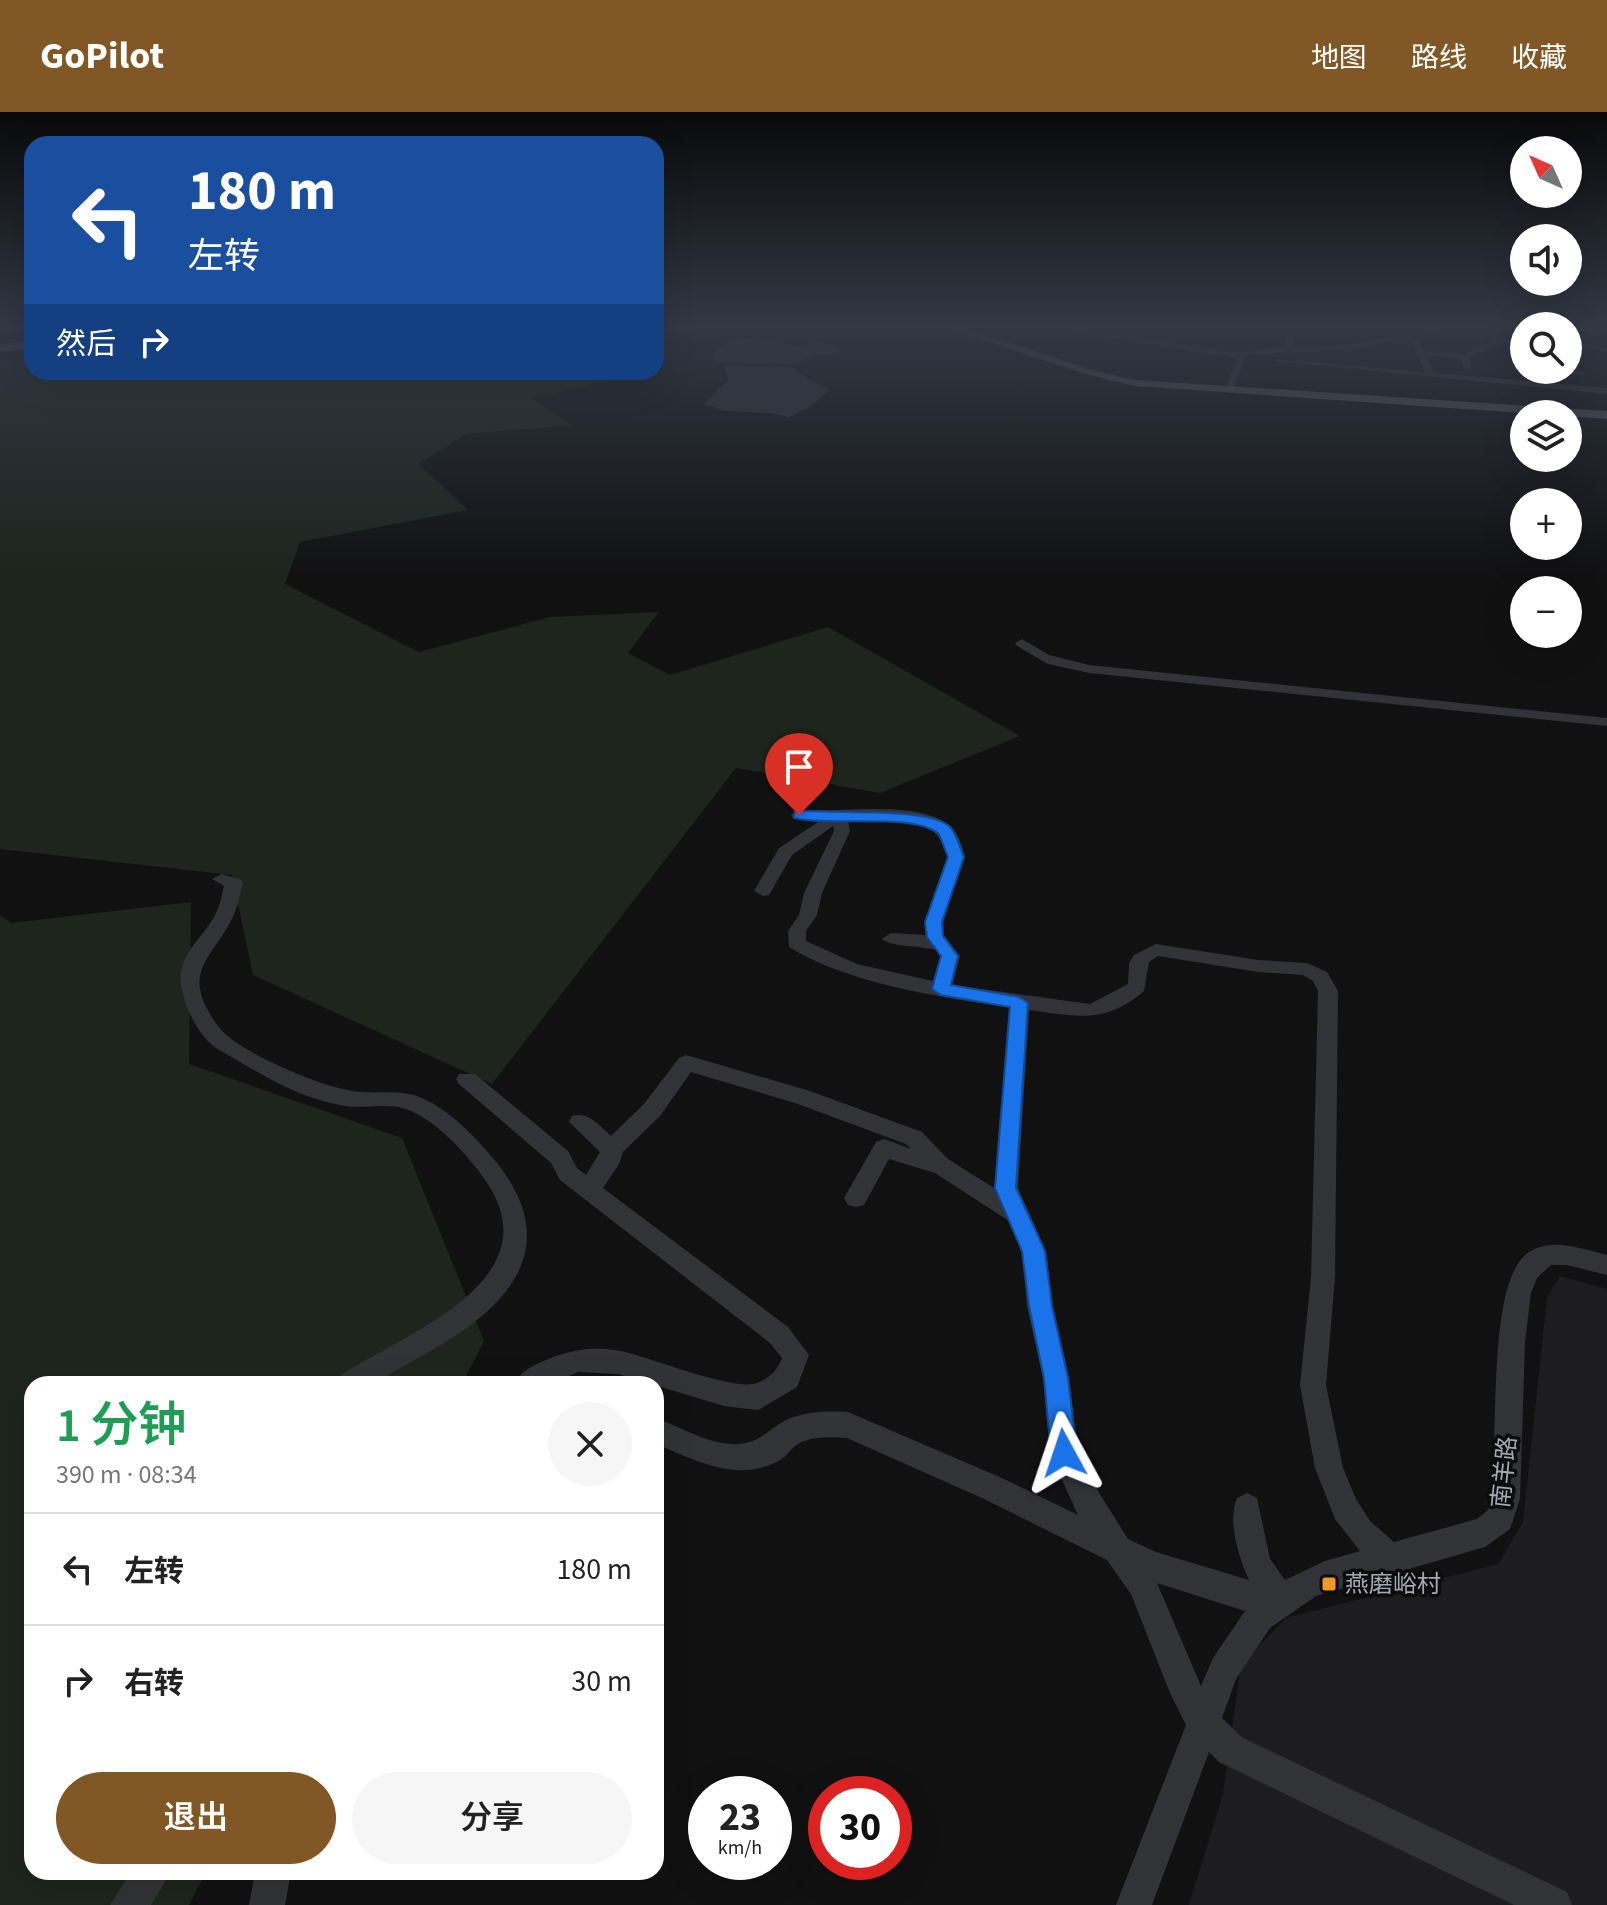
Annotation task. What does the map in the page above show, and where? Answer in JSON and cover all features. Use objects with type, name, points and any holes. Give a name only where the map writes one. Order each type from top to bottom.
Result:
[{"type":"main road","points":[[1511,409],[1607,415]]},
{"type":"street","points":[[1022,643],[1034,654],[1059,664],[1089,669],[1607,722]]},
{"type":"street","points":[[799,815],[911,818],[946,831],[956,857],[934,922],[935,937],[950,956],[941,989]]},
{"type":"street","points":[[763,891],[785,852],[832,818]]},
{"type":"street","points":[[832,818],[842,831],[813,893],[808,915],[797,931],[796,943],[817,956],[834,959],[851,969],[941,989],[1071,1010],[1107,1006],[1137,986],[1138,962],[1143,955],[1156,950],[1258,966],[1307,969],[1320,977],[1328,991],[1323,1261],[1313,1385],[1329,1468],[1345,1509],[1360,1531],[1388,1557]]},
{"type":"street","points":[[221,879],[234,883],[225,912],[197,956],[190,979],[203,1017],[215,1036],[292,1085],[358,1101],[407,1100],[425,1109],[457,1134],[496,1173],[517,1216],[517,1236],[509,1261],[499,1280],[483,1299],[456,1323],[365,1376]]},
{"type":"street","points":[[891,939],[911,938],[944,945]]},
{"type":"street","points":[[1019,1003],[1006,1188],[1034,1251],[1040,1306],[1056,1378],[1064,1453],[1075,1481],[1099,1523],[1142,1584],[1181,1682],[1202,1721],[1231,1750],[1554,1905]]},
{"type":"street","points":[[589,1190],[611,1158],[612,1149],[652,1110],[686,1063],[802,1097],[914,1138],[940,1165],[1021,1217]]},
{"type":"street","points":[[467,1079],[560,1157],[568,1174],[779,1335],[796,1355],[788,1378],[758,1397],[724,1393],[618,1362],[577,1360],[540,1376]]},
{"type":"street","points":[[580,1122],[612,1149]]},
{"type":"street","points":[[856,1198],[884,1148],[923,1163],[940,1165]]},
{"type":"street","name":"南羊路","points":[[1134,1905],[1224,1669],[1259,1617],[1305,1585],[1325,1576],[1485,1532],[1500,1519],[1505,1499],[1512,1342],[1518,1293],[1527,1272],[1537,1260],[1550,1255],[1567,1255],[1607,1265]]},
{"type":"street","points":[[664,1434],[716,1454],[737,1458],[771,1450],[791,1432],[824,1424],[848,1425],[1190,1581],[1236,1594],[1284,1601]]},
{"type":"street","points":[[1247,1508],[1255,1563],[1262,1580],[1284,1601]]},
{"type":"street","points":[[128,1905],[147,1880]]},
{"type":"street","points":[[267,1905],[272,1880]]},
{"type":"shaded area","points":[[0,409],[547,409],[572,425],[466,434],[418,464],[468,510],[300,542],[285,584],[419,652],[550,617],[659,612],[628,653],[670,675],[828,627],[1020,736],[880,793],[736,768],[492,1084],[253,975],[232,875],[0,849]]},
{"type":"shaded area","points":[[718,409],[806,409],[789,417]]},
{"type":"shaded area","points":[[191,902],[189,1064],[402,1138],[484,1341],[466,1376],[24,1376],[24,1880],[202,1880],[189,1905],[0,1905],[0,915],[11,923]]},
{"type":"shaded area","points":[[1560,1276],[1607,1289],[1607,1905],[1189,1905],[1223,1794],[1241,1664],[1286,1618],[1498,1564],[1523,1522],[1547,1298]]},
{"type":"place","name":"燕磨峪村","points":[[1329,1584]]},
{"type":"route","points":[[799,815],[826,819],[911,818],[946,831],[954,846],[956,857],[934,922],[935,937],[950,956],[941,989],[1019,1003],[1006,1188],[1034,1251],[1040,1306],[1056,1378],[1064,1453]]}]
